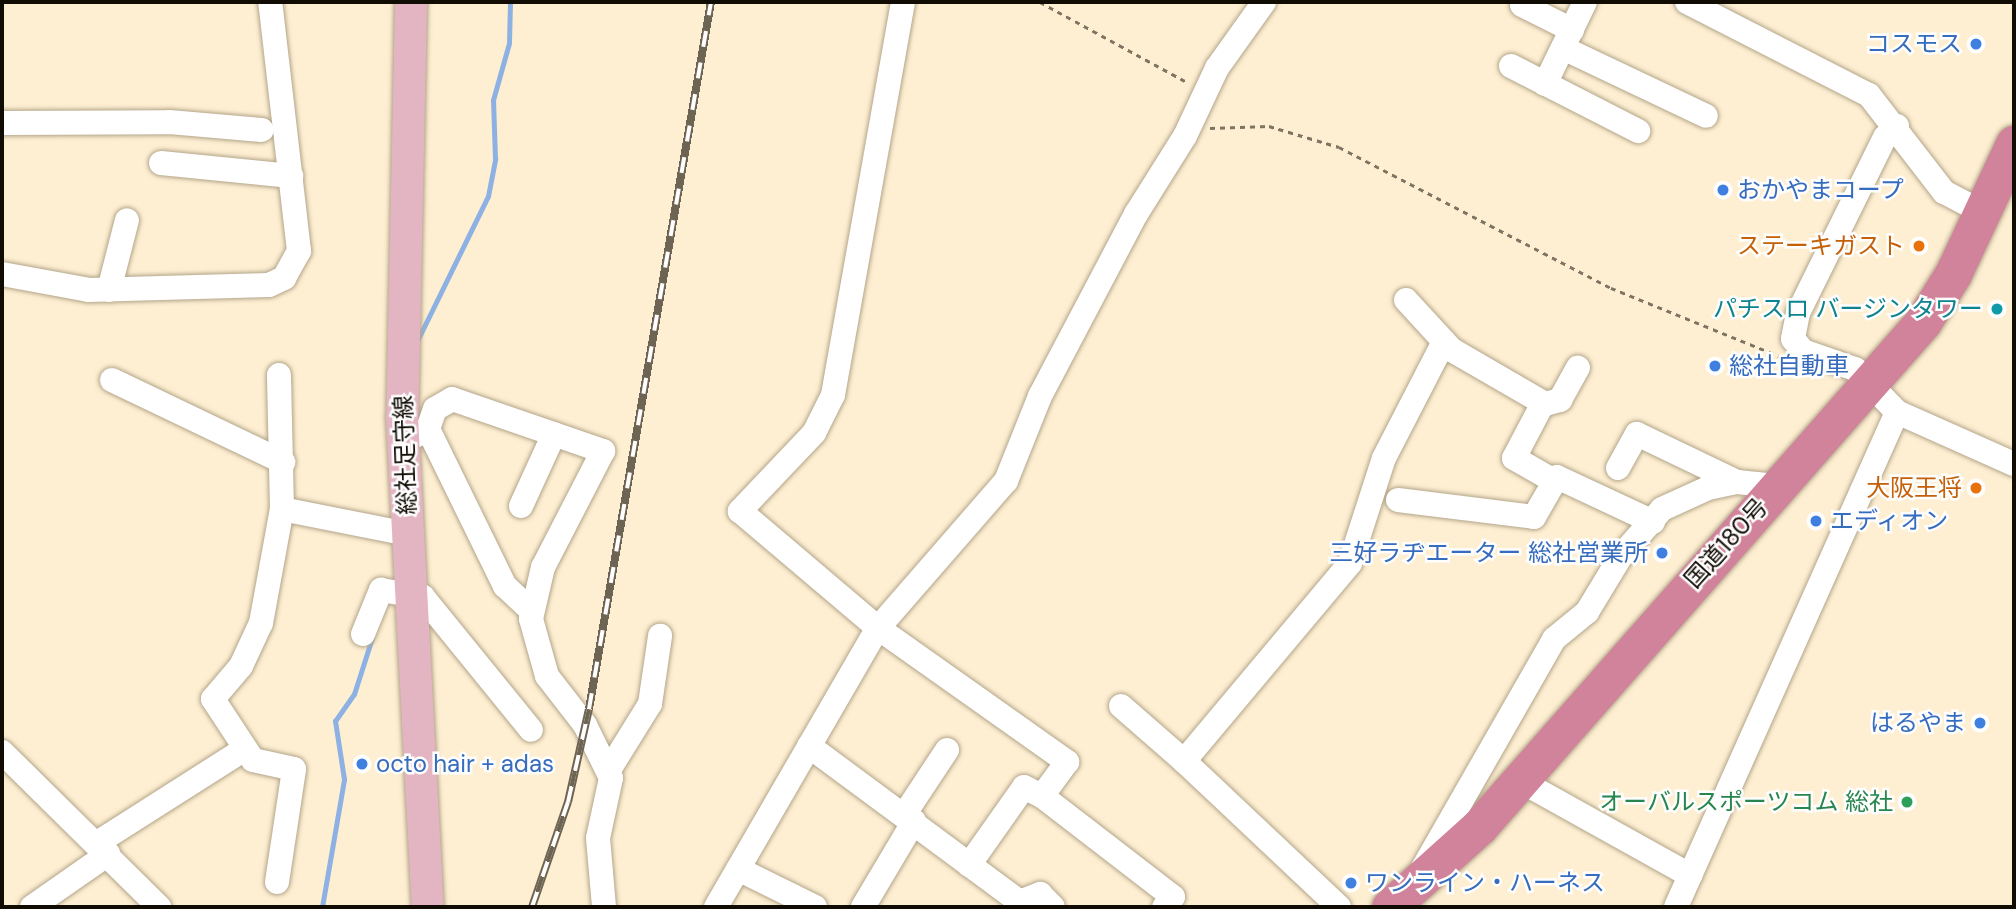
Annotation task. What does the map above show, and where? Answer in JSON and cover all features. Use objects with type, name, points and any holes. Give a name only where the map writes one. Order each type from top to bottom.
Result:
[{"type":"highway","name":"国道180号","points":[[1390,907],[1423,879],[1519,780],[1923,322],[1984,213],[2014,144]]},
{"type":"main road","name":"総社足守線","points":[[411,2],[415,436],[408,534],[428,907]]},
{"type":"street","points":[[2,274],[109,290],[269,285],[284,278],[299,251],[270,2]]},
{"type":"street","points":[[903,2],[833,395],[814,433],[740,511],[878,628],[1067,762],[1042,796]]},
{"type":"street","points":[[716,907],[878,628],[1006,481],[1040,396],[1186,133],[1205,93],[1264,2]]},
{"type":"street","points":[[1545,84],[1586,2]]},
{"type":"street","points":[[1687,2],[1714,7],[1869,95],[1897,126],[1944,192],[1984,213]]},
{"type":"street","points":[[1522,5],[1567,39],[1706,116]]},
{"type":"street","points":[[1511,66],[1637,131]]},
{"type":"street","points":[[2,123],[262,130]]},
{"type":"street","points":[[1897,126],[1885,137],[1793,326],[1797,347],[1855,369],[1867,386],[1896,412],[2014,464]]},
{"type":"street","points":[[161,163],[290,176]]},
{"type":"street","points":[[109,290],[127,220]]},
{"type":"street","points":[[1406,300],[1444,342],[1544,403],[1560,400],[1578,368]]},
{"type":"street","points":[[1184,761],[1350,563],[1384,458],[1444,342]]},
{"type":"street","points":[[277,882],[294,769],[253,760],[243,750],[213,699],[241,666],[261,623],[282,509],[279,375]]},
{"type":"street","points":[[112,380],[283,462]]},
{"type":"street","points":[[532,611],[505,586],[415,436],[435,409],[452,399],[603,451],[543,567],[532,611],[547,676],[609,769]]},
{"type":"street","points":[[1544,403],[1514,458],[1554,481],[1653,522]]},
{"type":"street","points":[[1676,907],[1896,412]]},
{"type":"street","points":[[521,506],[554,434]]},
{"type":"street","points":[[1618,468],[1637,434],[1737,482],[1777,486]]},
{"type":"street","points":[[1398,500],[1534,517],[1554,481]]},
{"type":"street","points":[[1423,879],[1422,864],[1554,639],[1587,612],[1621,556],[1673,502],[1737,482]]},
{"type":"street","points":[[282,509],[408,534]]},
{"type":"street","points":[[363,634],[381,590],[424,597],[531,730]]},
{"type":"street","points":[[604,907],[598,838],[609,769],[650,704],[660,636]]},
{"type":"street","points":[[1121,706],[1184,761],[1339,907]]},
{"type":"street","points":[[809,746],[1020,902],[1040,894],[1054,907]]},
{"type":"street","points":[[32,907],[103,848],[243,750]]},
{"type":"street","points":[[863,907],[947,750]]},
{"type":"street","points":[[2,752],[103,848],[159,907]]},
{"type":"street","points":[[1519,780],[1690,875]]},
{"type":"street","points":[[969,865],[1024,786],[1042,796],[1174,897],[1164,907]]},
{"type":"street","points":[[738,869],[815,907]]},
{"type":"path","points":[[1040,2],[1140,51],[1205,93]]},
{"type":"path","points":[[1186,133],[1247,124],[1339,147],[1611,288],[1783,357]]},
{"type":"waterway","points":[[417,341],[488,196],[495,159],[493,100],[509,43],[510,2]]},
{"type":"waterway","points":[[322,907],[344,779],[335,721],[354,694],[372,638]]},
{"type":"railway","points":[[532,907],[568,802],[589,709],[711,2]]},
{"type":"place","name":"コスモス","points":[[1976,44]]},
{"type":"place","name":"おかやまコープ","points":[[1723,190]]},
{"type":"place","name":"ステーキガスト","points":[[1919,246]]},
{"type":"place","name":"パチスロ バージンタワー","points":[[1997,309]]},
{"type":"place","name":"総社自動車","points":[[1715,366]]},
{"type":"place","name":"大阪王将","points":[[1976,488]]},
{"type":"place","name":"エディオン","points":[[1816,521]]},
{"type":"place","name":"三好ラヂエーター 総社営業所","points":[[1662,553]]},
{"type":"place","name":"はるやま","points":[[1980,723]]},
{"type":"place","name":"octo hair + adas","points":[[362,764]]},
{"type":"place","name":"オーバルスポーツコム 総社","points":[[1907,802]]},
{"type":"place","name":"ワンライン・ハーネス","points":[[1351,883]]}]
